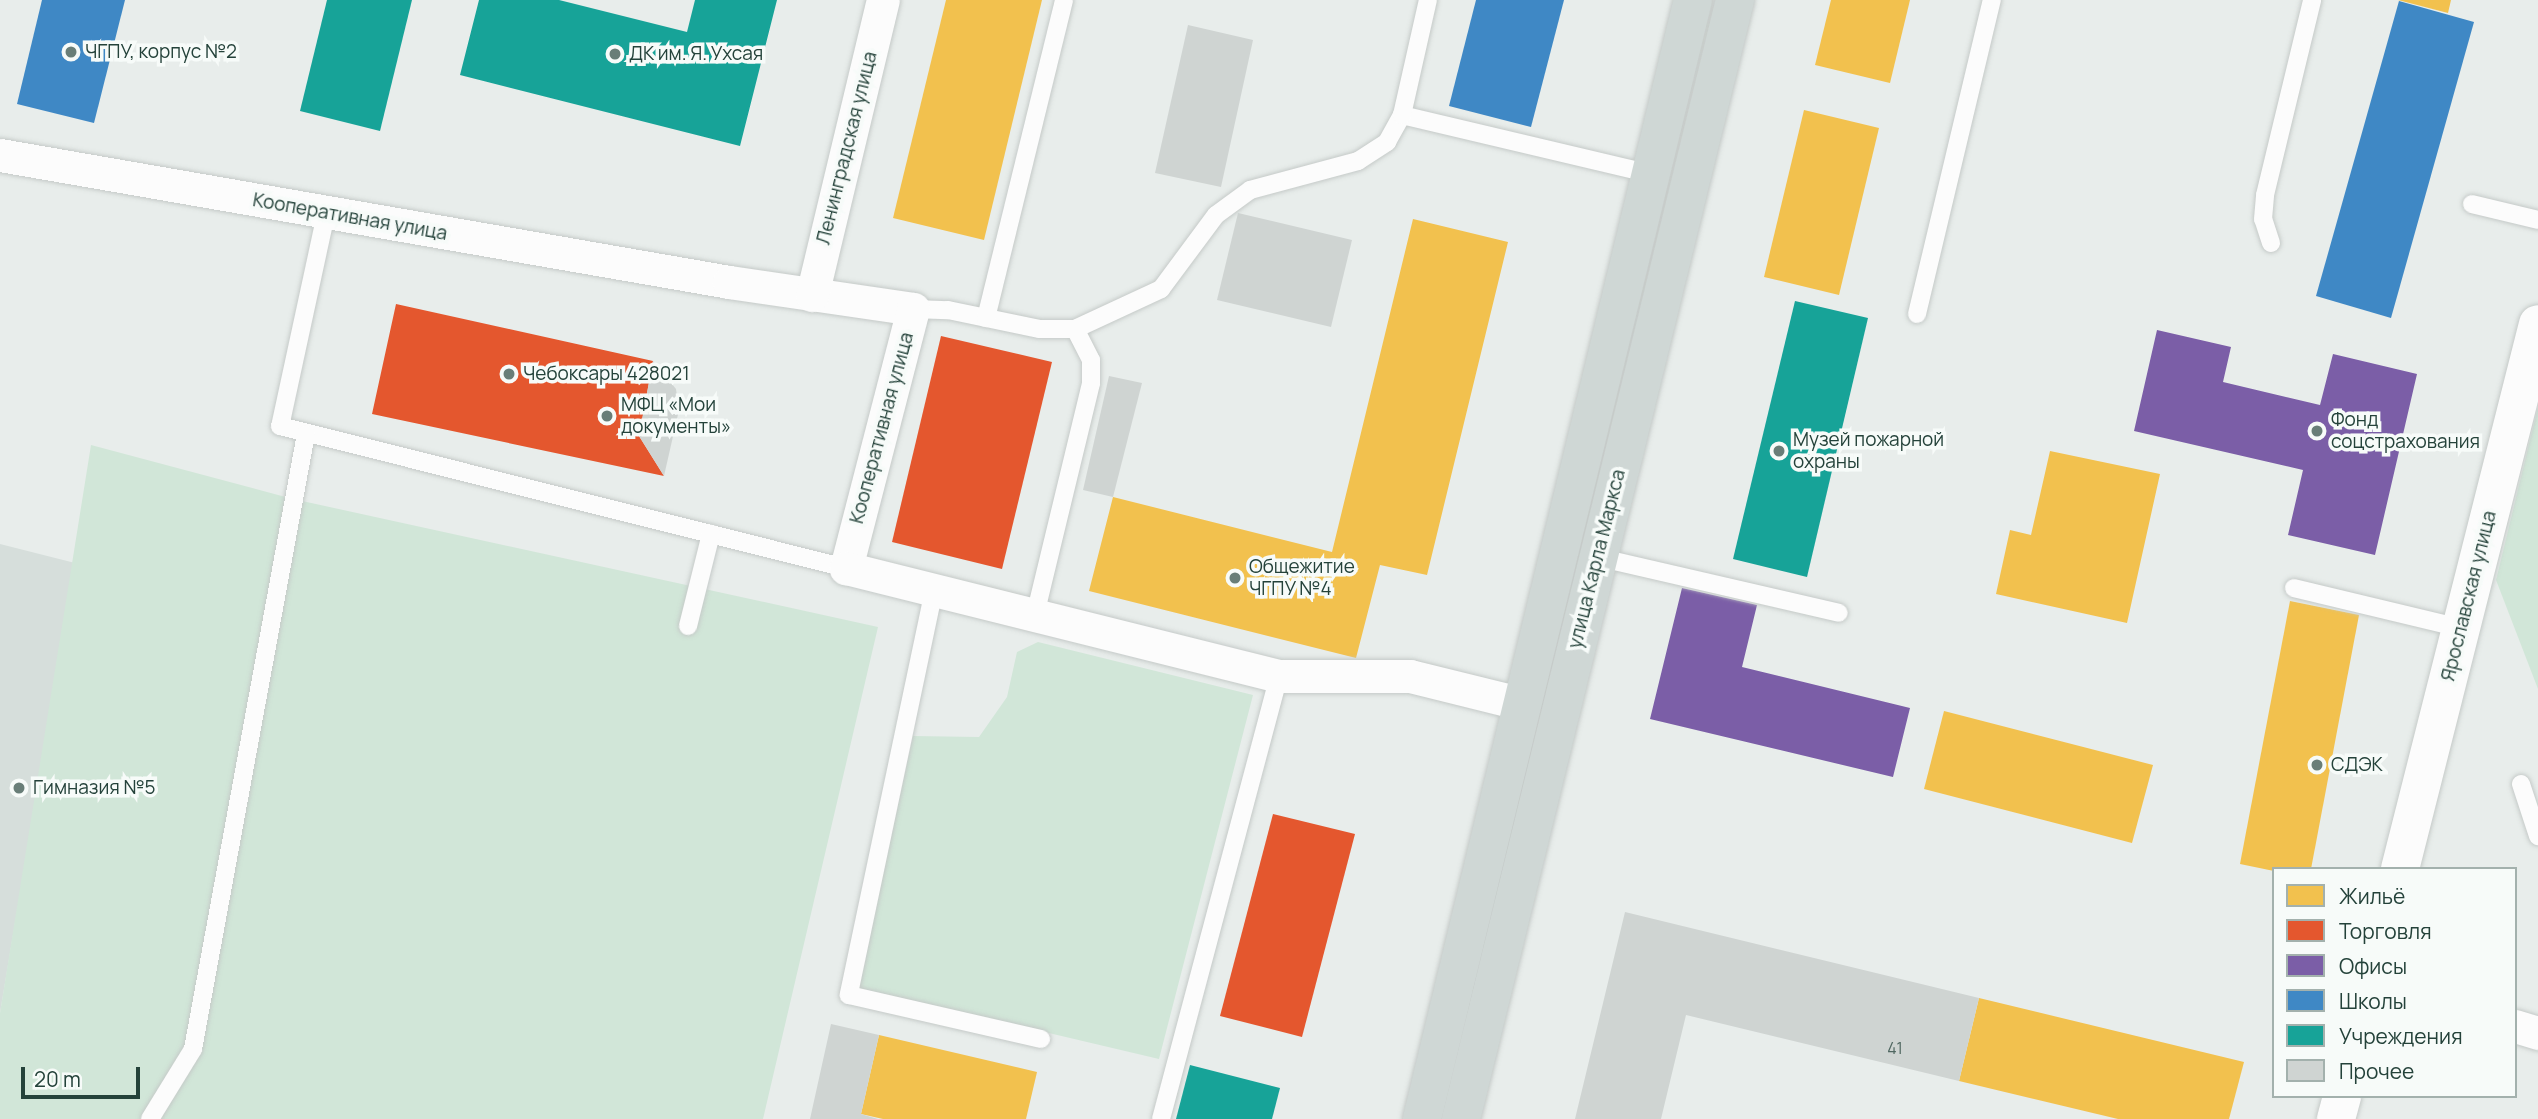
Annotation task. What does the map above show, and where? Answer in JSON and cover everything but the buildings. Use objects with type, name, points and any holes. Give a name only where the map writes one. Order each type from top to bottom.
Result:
[{"type":"main road","name":"улица Карла Маркса","points":[[1422,1119],[1693,0]]},
{"type":"main road","name":"улица Карла Маркса","points":[[1461,1119],[1735,0]]},
{"type":"main road","points":[[1523,704],[1559,712]]},
{"type":"street","name":"Ленинградская улица","points":[[812,295],[883,0]]},
{"type":"street","name":"Кооперативная улица","points":[[0,155],[326,214],[812,295],[913,309],[846,568]]},
{"type":"street","name":"Ярославская улица","points":[[2400,867],[2538,324]]},
{"type":"street","points":[[846,568],[1279,676],[1410,676],[1523,704]]},
{"type":"street","points":[[2517,1028],[2538,1033]]},
{"type":"street","points":[[2336,1119],[2341,1098]]},
{"type":"lane","points":[[986,318],[1064,0]]},
{"type":"lane","points":[[913,309],[986,318],[1040,329],[1075,329],[1161,289],[1216,215],[1251,190],[1358,161],[1387,142],[1402,115],[1428,0]]},
{"type":"lane","points":[[1917,314],[1992,0]]},
{"type":"lane","points":[[2271,243],[2263,219],[2265,195],[2312,0]]},
{"type":"lane","points":[[1402,115],[1651,174]]},
{"type":"lane","points":[[2472,204],[2538,220]]},
{"type":"lane","points":[[326,214],[279,426],[846,568]]},
{"type":"lane","points":[[1035,615],[1091,383],[1091,360],[1075,329]]},
{"type":"lane","points":[[150,1119],[193,1049],[306,433]]},
{"type":"lane","points":[[688,626],[711,534]]},
{"type":"lane","points":[[1597,557],[1839,613]]},
{"type":"lane","points":[[2294,588],[2460,628]]},
{"type":"lane","points":[[934,590],[849,995],[1041,1039]]},
{"type":"lane","points":[[1161,1119],[1279,676]]},
{"type":"lane","points":[[2521,784],[2538,836]]},
{"type":"shaded area","name":"Гимназия №5","points":[[0,544],[75,563],[0,1013]]},
{"type":"green space","points":[[2538,407],[2538,689],[2496,580]]},
{"type":"green space","points":[[91,445],[293,499],[878,627],[763,1119],[0,1119],[0,1013]]},
{"type":"green space","points":[[1038,642],[1253,695],[1159,1059],[858,988],[913,736],[979,737],[1007,697],[1017,652]]},
{"type":"place","name":"ЧГПУ, корпус №2","points":[[71,52]]},
{"type":"place","name":"ДК им. Я. Ухсая","points":[[615,54]]},
{"type":"place","name":"Чебоксары 428021","points":[[509,374]]},
{"type":"place","name":"МФЦ «Мои документы»","points":[[607,416]]},
{"type":"place","name":"Фонд соцстрахования","points":[[2317,431]]},
{"type":"place","name":"Музей пожарной охраны","points":[[1779,451]]},
{"type":"place","name":"Общежитие ЧГПУ №4","points":[[1235,578]]},
{"type":"place","name":"СДЭК","points":[[2317,765]]},
{"type":"place","name":"Гимназия №5","points":[[19,788]]}]
